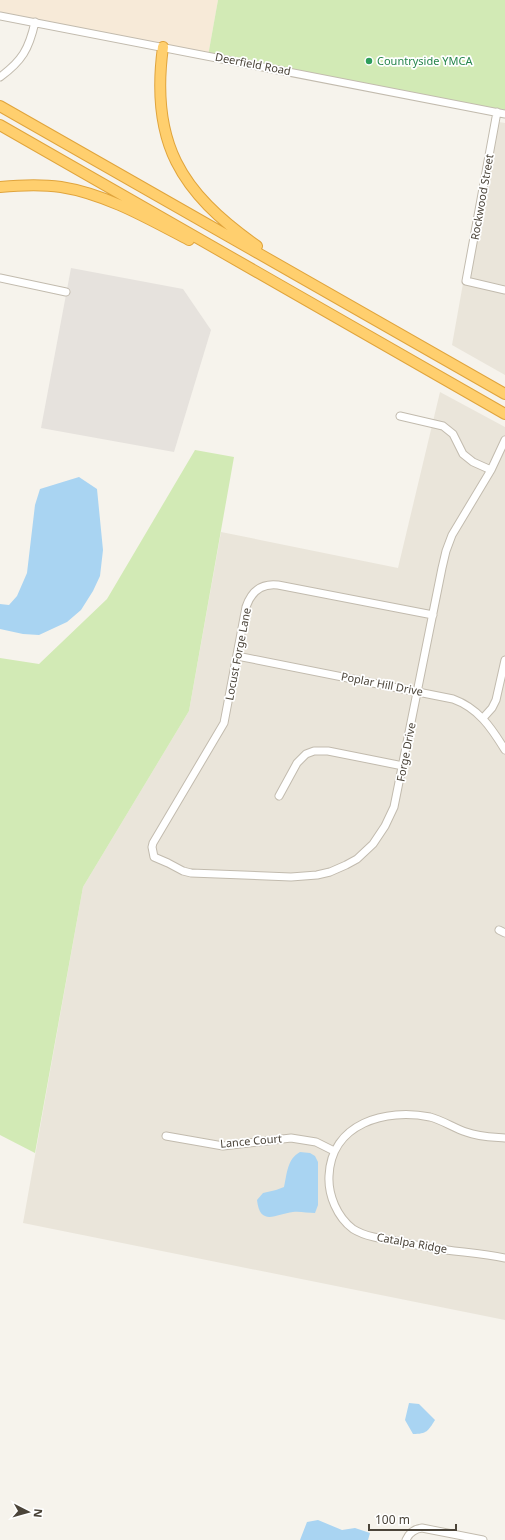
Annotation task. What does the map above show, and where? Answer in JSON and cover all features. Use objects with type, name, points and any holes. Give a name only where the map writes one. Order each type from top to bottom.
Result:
[{"type":"highway","points":[[163,47],[160,89],[163,122],[171,153],[180,171],[190,187],[220,218],[290,271]]},
{"type":"highway","points":[[0,106],[505,394]]},
{"type":"highway","points":[[0,125],[505,414]]},
{"type":"highway","points":[[0,187],[31,185],[48,186],[74,190],[100,198],[135,213],[322,310]]},
{"type":"street","name":"Deerfield Road","points":[[0,16],[505,114]]},
{"type":"street","points":[[0,77],[11,69],[26,51],[35,22]]},
{"type":"street","name":"Rockwood Street","points":[[497,112],[466,282],[505,290]]},
{"type":"street","points":[[0,278],[66,292]]},
{"type":"street","points":[[400,416],[443,426],[453,434],[463,454],[473,462],[491,470]]},
{"type":"street","name":"Forge Drive","points":[[154,857],[183,871],[191,873],[304,877],[334,871],[357,859],[378,837],[394,806],[448,542],[491,470],[505,440]]},
{"type":"street","name":"Locust Forge Lane","points":[[154,857],[152,847],[153,843],[224,723],[246,607],[249,599],[257,589],[269,584],[278,585],[433,615]]},
{"type":"street","name":"Poplar Hill Drive","points":[[237,656],[445,696],[468,706],[482,718],[495,733],[505,750]]},
{"type":"street","points":[[482,718],[492,708],[496,700],[505,660]]},
{"type":"street","points":[[279,796],[296,763],[306,754],[314,751],[328,751],[403,766]]},
{"type":"street","name":"Catalpa Ridge","points":[[505,1138],[478,1136],[432,1118],[414,1114],[380,1117],[366,1122],[352,1130],[343,1139],[334,1151],[329,1167],[328,1184],[331,1197],[342,1217],[354,1229],[372,1237],[432,1248],[505,1258]]},
{"type":"street","name":"Lance Court","points":[[166,1136],[223,1146],[291,1138],[316,1142],[334,1151]]},
{"type":"street","points":[[406,1540],[410,1533],[416,1529],[422,1528],[483,1540]]},
{"type":"shaded area","points":[[0,0],[218,0],[208,56],[0,15]]},
{"type":"shaded area","points":[[492,121],[505,123],[505,375],[452,345]]},
{"type":"shaded area","points":[[71,268],[183,289],[211,330],[174,452],[41,428]]},
{"type":"shaded area","points":[[440,392],[505,427],[505,1320],[23,1223],[83,887],[189,711],[221,532],[398,568]]},
{"type":"green space","name":"Countryside YMCA","points":[[218,0],[505,0],[505,114],[208,56]]},
{"type":"green space","points":[[195,450],[234,457],[189,711],[83,887],[35,1153],[0,1135],[0,658],[39,664],[107,599]]},
{"type":"water","points":[[79,477],[97,489],[103,550],[100,576],[93,591],[81,610],[67,622],[39,635],[23,634],[0,629],[0,604],[9,605],[17,596],[27,573],[35,505],[40,489]]},
{"type":"water","points":[[300,1152],[310,1153],[315,1156],[318,1162],[318,1205],[315,1213],[295,1212],[270,1217],[265,1216],[259,1208],[257,1200],[263,1193],[284,1187],[290,1163],[292,1159]]},
{"type":"water","points":[[409,1403],[419,1404],[435,1420],[427,1431],[413,1434],[405,1420]]},
{"type":"water","points":[[318,1520],[342,1530],[355,1528],[370,1533],[368,1540],[300,1540],[307,1522]]},
{"type":"place","name":"Countryside YMCA","points":[[369,61]]}]
